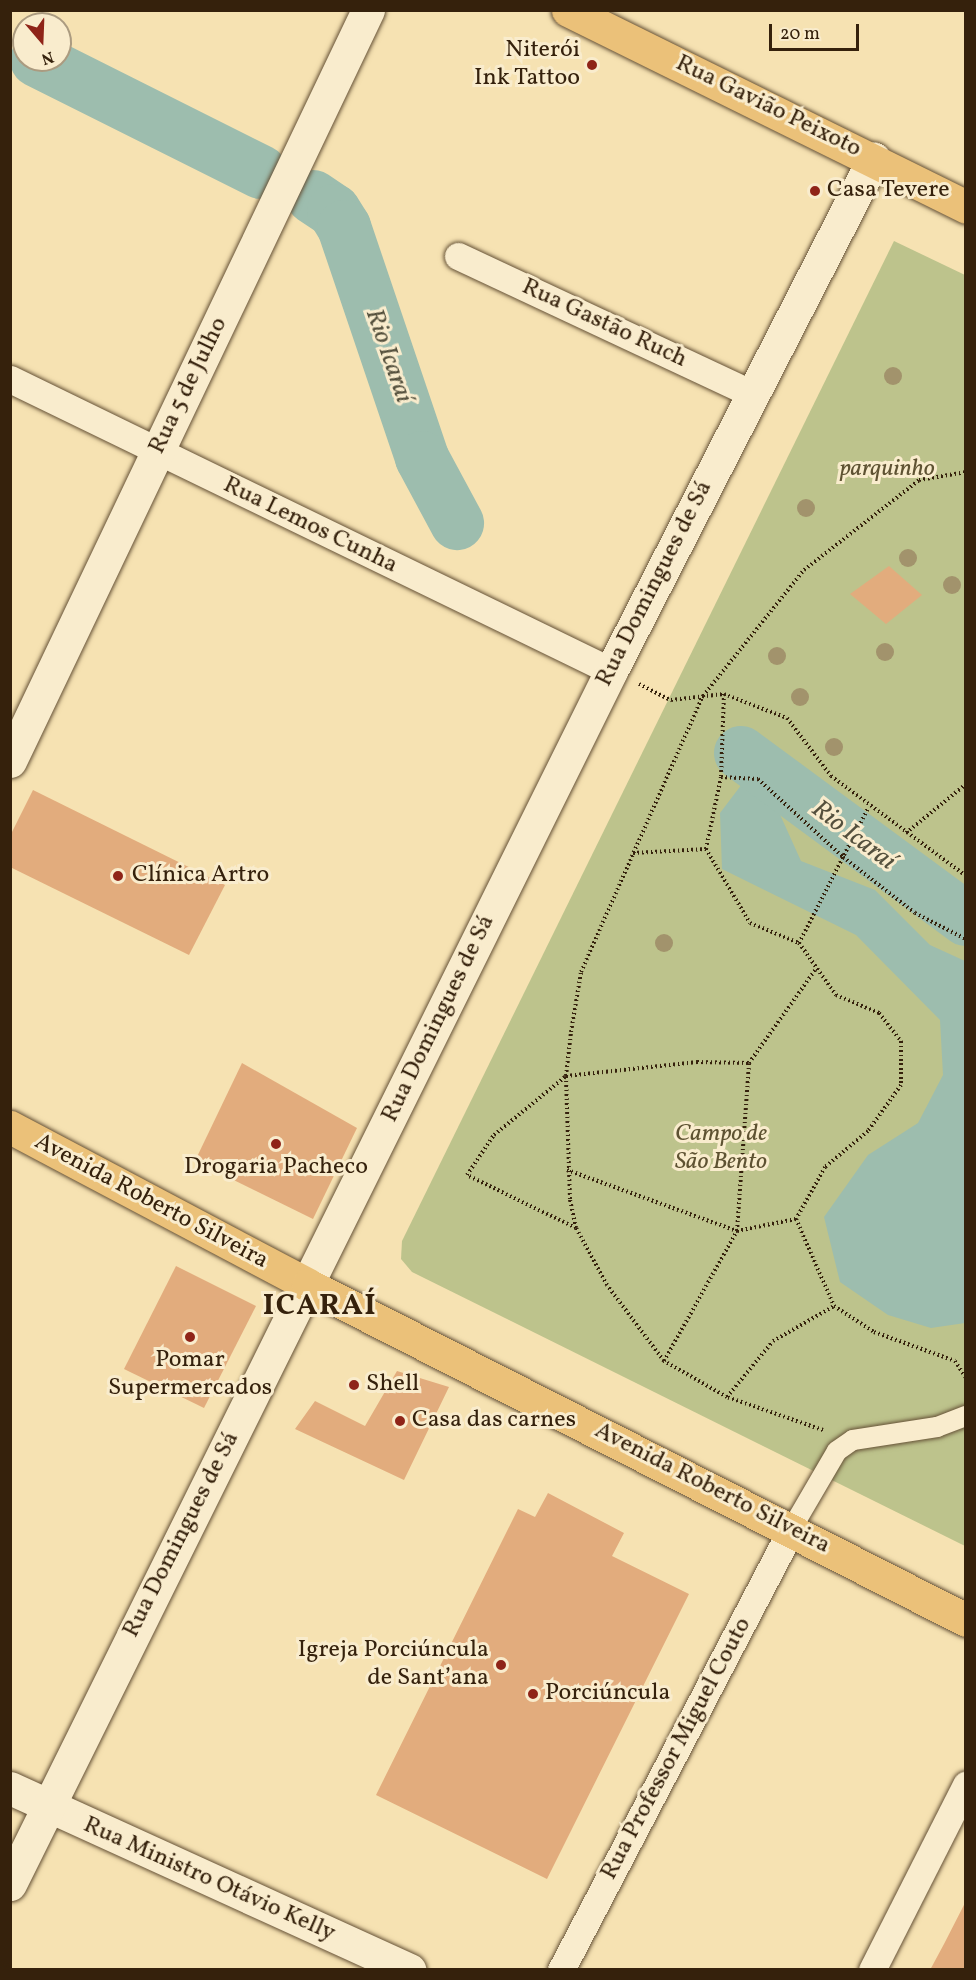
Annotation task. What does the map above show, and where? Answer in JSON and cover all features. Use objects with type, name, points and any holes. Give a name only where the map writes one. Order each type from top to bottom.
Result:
[{"type":"main road","name":"Rua Gavião Peixoto","points":[[568,10],[874,158],[966,207]]},
{"type":"main road","name":"Avenida Roberto Silveira","points":[[10,1127],[308,1285],[792,1528],[966,1620]]},
{"type":"street","name":"Rua 5 de Julho","points":[[10,761],[368,10]]},
{"type":"street","name":"Rua Domingues de Sá","points":[[10,1884],[45,1806],[308,1285],[750,393],[874,158]]},
{"type":"street","name":"Rua Gastão Ruch","points":[[458,256],[750,393]]},
{"type":"street","name":"Rua Lemos Cunha","points":[[10,379],[611,671]]},
{"type":"street","points":[[792,1528],[837,1451],[853,1440],[914,1432],[966,1416]]},
{"type":"street","name":"Rua Professor Miguel Couto","points":[[561,1970],[792,1528]]},
{"type":"street","points":[[872,1970],[966,1785]]},
{"type":"street","name":"Rua Ministro Otávio Kelly","points":[[10,1788],[45,1806],[409,1970]]},
{"type":"path","points":[[853,1440],[727,1397],[664,1361],[632,1322],[576,1228],[567,1170],[566,1076],[581,972],[704,696],[804,570],[918,480],[966,472]]},
{"type":"path","points":[[611,671],[671,700],[724,694],[787,718],[831,776],[868,808],[966,876]]},
{"type":"path","points":[[567,1170],[737,1231],[796,1219],[825,1167],[868,1131],[900,1086],[901,1041],[879,1013],[836,995],[815,970],[799,943],[750,924],[706,849],[721,777],[724,694]]},
{"type":"path","points":[[721,777],[758,779],[843,857],[915,913],[966,939]]},
{"type":"path","points":[[906,833],[966,784]]},
{"type":"path","points":[[799,943],[868,808]]},
{"type":"path","points":[[633,854],[706,849]]},
{"type":"path","points":[[664,1361],[737,1231],[749,1063],[815,970]]},
{"type":"path","points":[[576,1228],[467,1174],[494,1135],[566,1076],[697,1062],[749,1063]]},
{"type":"path","points":[[796,1219],[834,1306],[874,1332],[955,1361],[966,1378]]},
{"type":"path","points":[[727,1397],[773,1341],[834,1306]]},
{"type":"green space","name":"Campo de São Bento","points":[[894,241],[965,275],[965,1546],[412,1272],[401,1259],[402,1241]]},
{"type":"shaded area","points":[[742,784],[773,799],[801,861],[875,890],[930,945],[965,961],[965,1323],[931,1328],[888,1315],[840,1282],[824,1217],[868,1155],[918,1123],[943,1075],[940,1020],[856,935],[722,869],[720,813]]},
{"type":"building","points":[[889,566],[922,595],[886,624],[850,594]]},
{"type":"building","name":"Clínica Artro","points":[[33,790],[225,885],[189,955],[10,867],[10,836]]},
{"type":"building","name":"Drogaria Pacheco","points":[[242,1063],[357,1128],[313,1219],[195,1161]]},
{"type":"building","name":"Pomar Supermercados","points":[[176,1266],[256,1306],[204,1408],[124,1369]]},
{"type":"building","name":"Casa das carnes","points":[[397,1371],[449,1387],[404,1480],[295,1429],[315,1401],[365,1426]]},
{"type":"building","name":"Igreja Porciúncula de Sant’ana","points":[[548,1493],[624,1533],[612,1556],[689,1594],[547,1879],[376,1795],[518,1509],[535,1517]]},
{"type":"building","points":[[966,1901],[966,1970],[930,1970],[944,1944]]},
{"type":"waterway","name":"Rio Icaraí","points":[[61,72],[261,172]]},
{"type":"waterway","name":"Rio Icaraí","points":[[313,197],[334,211],[344,227],[422,458],[457,523]]},
{"type":"waterway","name":"Rio Icaraí","points":[[741,753],[966,919]]},
{"type":"place","name":"Niterói Ink Tattoo","points":[[592,65]]},
{"type":"place","name":"Casa Tevere","points":[[815,191]]},
{"type":"place","name":"Clínica Artro","points":[[118,876]]},
{"type":"place","name":"Drogaria Pacheco","points":[[276,1144]]},
{"type":"place","name":"Pomar Supermercados","points":[[190,1337]]},
{"type":"place","name":"Shell","points":[[354,1385]]},
{"type":"place","name":"Casa das carnes","points":[[400,1421]]},
{"type":"place","name":"Igreja Porciúncula de Sant’ana","points":[[501,1665]]},
{"type":"place","name":"Porciúncula","points":[[533,1694]]},
{"type":"district","name":"ICARAÍ","points":[[320,1306]]},
{"type":"park label","name":"parquinho","points":[[887,470]]}]
